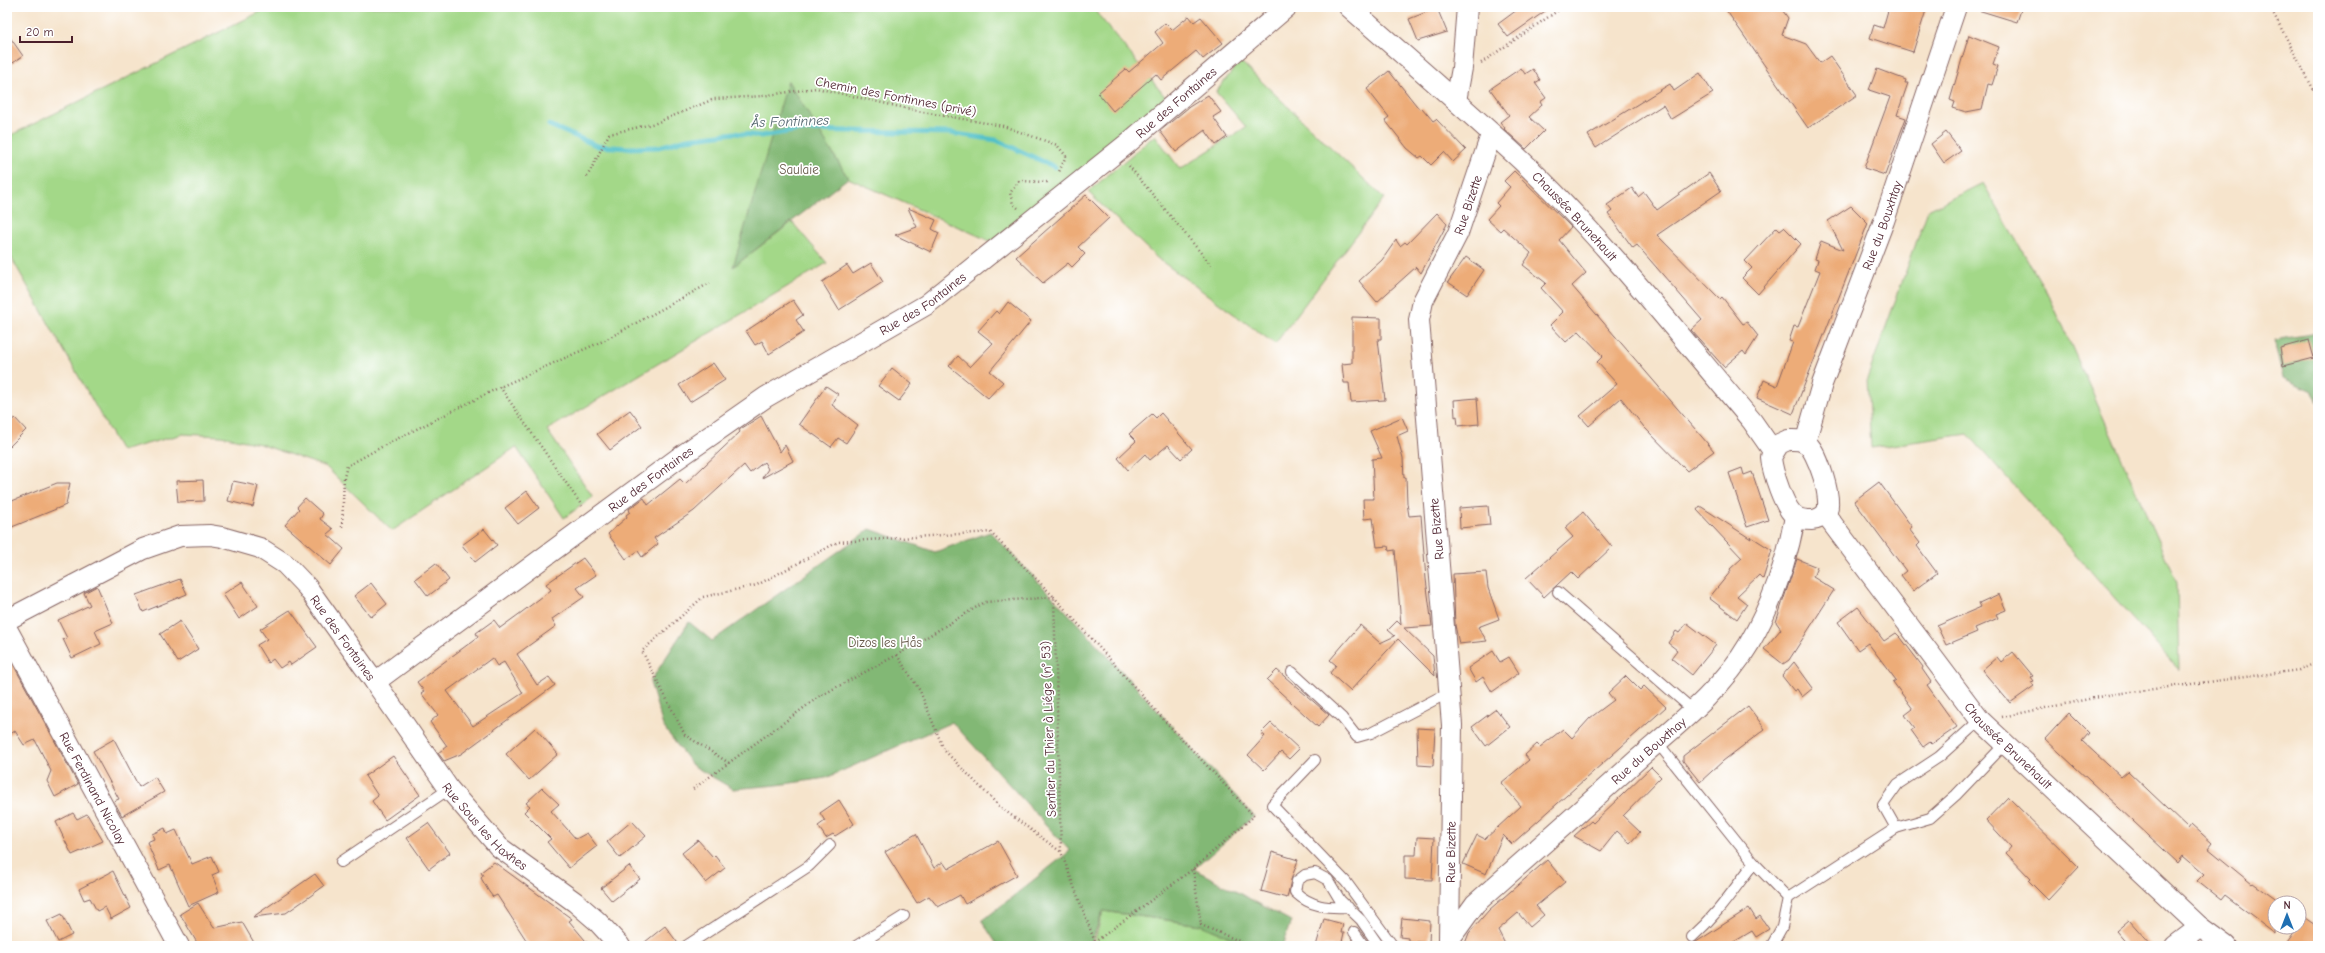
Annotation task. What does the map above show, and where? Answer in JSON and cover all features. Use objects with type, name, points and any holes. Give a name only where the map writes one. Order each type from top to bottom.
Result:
[{"type":"street","name":"Rue des Fontaines","points":[[7,620],[143,549],[180,536],[216,536],[260,548],[285,564],[307,587],[376,682],[592,522],[766,397],[926,305],[1117,152],[1287,7]]},
{"type":"street","name":"Chaussée Brunehault","points":[[1349,7],[1456,101],[1491,135],[1522,162],[1594,237],[1752,421],[1773,451]]},
{"type":"street","points":[[1456,101],[1462,68],[1467,7]]},
{"type":"street","name":"Rue du Bouxhtay","points":[[1806,443],[1822,384],[1884,221],[1956,7]]},
{"type":"street","name":"Rue Bizette","points":[[1448,942],[1452,725],[1419,320],[1423,301],[1458,233],[1491,135]]},
{"type":"street","points":[[1788,440],[1797,440],[1806,443],[1814,451],[1827,490],[1829,504],[1825,514],[1816,520],[1804,520],[1795,517],[1788,508],[1772,463],[1773,451],[1779,444],[1788,440]]},
{"type":"street","name":"Chaussée Brunehault","points":[[1825,514],[1982,722],[2200,927],[2226,946]]},
{"type":"street","name":"Rue du Bouxthay","points":[[1448,942],[1475,904],[1693,710],[1728,673],[1748,645],[1764,614],[1789,547],[1795,517]]},
{"type":"street","name":"Rue Ferdinand Nicolay","points":[[7,630],[179,946]]},
{"type":"street","name":"Rue Sous les Haxhes","points":[[376,682],[450,789],[498,847],[574,902],[597,921],[620,946]]},
{"type":"street","points":[[2175,946],[2200,927]]},
{"type":"lane","points":[[1558,592],[1693,710]]},
{"type":"lane","points":[[1292,672],[1342,718],[1356,737],[1372,733],[1438,698],[1450,695]]},
{"type":"lane","points":[[1896,828],[1884,805],[1898,784],[1939,757],[1982,722]]},
{"type":"lane","points":[[1657,742],[1754,863],[1788,898]]},
{"type":"lane","points":[[1772,945],[1782,927],[1788,898],[1896,828],[1930,818],[1956,795],[2005,744]]},
{"type":"lane","points":[[1315,760],[1272,805],[1346,882],[1393,946]]},
{"type":"lane","points":[[341,862],[450,789]]},
{"type":"lane","points":[[686,946],[809,866],[830,845]]},
{"type":"lane","points":[[1692,937],[1712,919],[1727,902],[1754,863]]},
{"type":"lane","points":[[1348,907],[1329,908],[1306,902],[1295,892],[1297,881],[1305,875],[1315,873],[1328,880],[1340,900],[1348,907],[1361,920],[1379,946]]},
{"type":"lane","points":[[856,946],[904,916]]},
{"type":"lane","points":[[1354,932],[1364,946]]},
{"type":"path","points":[[1462,68],[1475,67],[1563,7]]},
{"type":"path","points":[[2270,7],[2318,98]]},
{"type":"path","name":"Chemin des Fontinnes (privé)","points":[[587,177],[609,134],[656,123],[714,99],[762,96],[816,88],[923,112],[1002,126],[1057,145],[1066,156],[1061,171],[1056,175]]},
{"type":"path","points":[[1117,152],[1211,265]]},
{"type":"path","points":[[1031,221],[1013,204],[1010,193],[1019,181],[1047,182],[1052,178]]},
{"type":"path","points":[[342,527],[344,477],[347,466],[500,387],[604,341],[710,283]]},
{"type":"path","points":[[500,387],[592,522]]},
{"type":"path","points":[[729,763],[685,735],[642,652],[703,597],[757,585],[838,542],[990,532],[1054,597],[1165,721],[1254,816],[1193,869],[1095,942],[1086,946]]},
{"type":"path","points":[[693,789],[820,696],[897,655],[985,602],[1054,597]]},
{"type":"path","name":"Sentier du Thier à Liége (n° 53)","points":[[1054,597],[1061,852],[1095,942]]},
{"type":"path","points":[[897,655],[920,691],[944,750],[1000,807],[1061,852]]},
{"type":"path","points":[[1982,722],[2108,694],[2259,677],[2298,670],[2318,662]]},
{"type":"path","points":[[1193,869],[1201,924],[1251,946]]},
{"type":"path","points":[[1094,946],[1095,942]]},
{"type":"green space","points":[[270,7],[1092,7],[1167,99],[999,245],[848,178],[828,146],[733,267],[792,222],[827,263],[547,430],[593,497],[564,518],[516,447],[392,531],[326,467],[260,444],[221,436],[183,434],[121,451],[7,250],[7,137]]},
{"type":"green space","points":[[1240,61],[1384,198],[1275,344],[1157,258],[1088,192],[1155,135],[1180,169],[1246,127],[1216,92]]},
{"type":"green space","name":"Saulaie","points":[[788,81],[848,178],[733,267]]},
{"type":"green space","points":[[1983,183],[2051,300],[2177,583],[2179,670],[1968,434],[1871,448],[1867,379],[1928,210]]},
{"type":"green space","points":[[2318,333],[2318,401],[2312,391],[2283,378],[2274,340]]},
{"type":"green space","name":"Dizos les Hås","points":[[870,529],[935,552],[990,532],[1090,637],[1254,816],[1194,869],[1291,921],[1282,946],[1251,946],[1201,925],[1103,911],[1090,946],[998,946],[982,921],[1070,851],[952,722],[826,778],[733,789],[692,765],[663,726],[650,682],[689,622],[712,641]]},
{"type":"green space","points":[[1103,911],[1201,925],[1251,946],[1093,946]]},
{"type":"building","points":[[1521,7],[1551,7],[1508,37],[1498,24]]},
{"type":"building","points":[[1724,7],[1780,7],[1788,18],[1782,35],[1806,44],[1820,63],[1830,56],[1857,95],[1808,128]]},
{"type":"building","points":[[1889,7],[1927,7],[1913,52],[1870,38],[1874,25],[1883,28]]},
{"type":"building","points":[[1979,7],[2022,7],[2017,22],[1978,10]]},
{"type":"building","points":[[1437,8],[1447,32],[1418,41],[1409,19]]},
{"type":"building","points":[[1189,16],[1194,22],[1201,17],[1223,43],[1203,59],[1196,51],[1161,80],[1156,74],[1113,111],[1098,93],[1126,69],[1129,72],[1163,43],[1155,32],[1165,23],[1172,30]]},
{"type":"building","points":[[7,33],[23,56],[7,67]]},
{"type":"building","points":[[1969,35],[1999,47],[1993,64],[1998,66],[1992,85],[1988,84],[1982,109],[1966,112],[1953,108],[1955,102],[1950,100]]},
{"type":"building","points":[[1521,68],[1525,74],[1533,69],[1540,80],[1535,83],[1546,98],[1540,102],[1542,105],[1529,117],[1544,131],[1526,149],[1504,129],[1505,128],[1500,122],[1509,115],[1490,89]]},
{"type":"building","points":[[1877,69],[1906,80],[1905,83],[1908,83],[1897,115],[1906,118],[1885,175],[1864,168],[1890,97],[1869,90]]},
{"type":"building","points":[[1389,71],[1420,110],[1422,108],[1433,121],[1436,119],[1466,150],[1453,162],[1444,152],[1431,165],[1422,156],[1419,158],[1407,148],[1385,120],[1389,117],[1367,89]]},
{"type":"building","points":[[1700,73],[1713,93],[1671,119],[1663,105],[1596,148],[1588,135],[1670,84],[1674,91]]},
{"type":"building","points":[[1208,95],[1221,112],[1213,117],[1227,137],[1216,145],[1205,130],[1176,152],[1160,131],[1189,107]]},
{"type":"building","points":[[1946,132],[1961,151],[1944,163],[1931,144]]},
{"type":"building","points":[[1514,171],[1571,227],[1559,240],[1586,273],[1572,286],[1714,451],[1687,471],[1644,427],[1621,398],[1589,426],[1580,416],[1617,384],[1597,362],[1603,356],[1579,331],[1566,342],[1550,325],[1563,312],[1541,288],[1546,283],[1523,265],[1531,253],[1503,228],[1500,231],[1487,219],[1499,206],[1496,203],[1510,187],[1504,181]]},
{"type":"building","points":[[1709,173],[1721,191],[1657,235],[1720,299],[1722,297],[1743,324],[1747,322],[1758,336],[1746,355],[1743,351],[1724,367],[1691,330],[1702,320],[1637,245],[1633,248],[1608,214],[1612,211],[1607,205],[1632,188],[1638,197],[1644,192],[1657,210]]},
{"type":"building","points":[[1086,195],[1109,218],[1078,247],[1085,254],[1072,267],[1068,263],[1043,283],[1016,257]]},
{"type":"building","points":[[1851,206],[1868,223],[1793,414],[1757,398],[1764,380],[1777,386],[1793,342],[1789,341],[1794,326],[1798,327],[1820,271],[1815,269],[1818,260],[1815,259],[1821,241],[1843,250],[1828,221]]},
{"type":"building","points":[[908,208],[936,220],[932,229],[939,233],[931,252],[895,235],[917,227]]},
{"type":"building","points":[[1437,213],[1447,224],[1421,273],[1416,267],[1377,302],[1359,281],[1382,260],[1396,240],[1400,246],[1405,242],[1407,244]]},
{"type":"building","points":[[1777,227],[1780,230],[1784,227],[1801,244],[1758,294],[1742,278],[1752,268],[1745,261]]},
{"type":"building","points":[[1466,257],[1484,270],[1467,295],[1448,282]]},
{"type":"building","points":[[871,263],[883,282],[839,310],[822,282],[847,265],[853,274]]},
{"type":"building","points":[[793,300],[803,315],[796,320],[804,332],[769,354],[762,341],[755,345],[746,331]]},
{"type":"building","points":[[1008,302],[1031,321],[990,371],[1003,382],[988,398],[949,366],[958,356],[970,367],[993,343],[978,331],[996,311],[999,314]]},
{"type":"building","points":[[1352,317],[1381,318],[1381,339],[1378,339],[1385,400],[1351,402],[1349,383],[1344,383],[1342,364],[1352,363]]},
{"type":"building","points":[[2309,340],[2314,358],[2283,366],[2280,348]]},
{"type":"building","points":[[713,363],[725,380],[690,402],[679,385]]},
{"type":"building","points":[[892,368],[912,384],[899,401],[878,386]]},
{"type":"building","points":[[826,386],[838,394],[832,405],[858,425],[846,443],[838,438],[831,447],[799,424]]},
{"type":"building","points":[[1477,398],[1479,424],[1458,426],[1457,416],[1455,417],[1454,400]]},
{"type":"building","points":[[630,410],[642,426],[610,450],[597,434]]},
{"type":"building","points":[[1161,413],[1192,449],[1181,459],[1168,445],[1150,460],[1145,454],[1128,470],[1118,458],[1136,441],[1129,434],[1152,414],[1156,418]]},
{"type":"building","points":[[761,416],[780,452],[785,445],[793,461],[762,478],[768,469],[764,462],[750,473],[744,465],[694,511],[654,538],[658,544],[642,557],[638,551],[626,559],[608,534],[627,517],[626,515],[630,512],[629,509],[644,498],[648,505],[680,479],[685,484],[740,432],[739,430]]},
{"type":"building","points":[[1402,417],[1408,431],[1397,436],[1403,458],[1404,478],[1406,477],[1409,516],[1421,515],[1426,579],[1432,626],[1404,628],[1433,656],[1435,676],[1398,639],[1350,691],[1330,673],[1336,665],[1330,660],[1360,625],[1380,643],[1395,636],[1388,630],[1397,621],[1401,625],[1395,550],[1389,551],[1388,546],[1377,547],[1373,518],[1364,519],[1363,499],[1374,499],[1372,459],[1382,458],[1370,431]]},
{"type":"building","points":[[15,418],[26,430],[7,449],[7,423]]},
{"type":"building","points":[[1742,468],[1744,475],[1752,472],[1768,520],[1747,527],[1729,473]]},
{"type":"building","points":[[203,480],[204,501],[178,502],[176,481]]},
{"type":"building","points":[[233,481],[258,486],[253,507],[228,501]]},
{"type":"building","points":[[1879,482],[1912,527],[1909,529],[1920,543],[1917,546],[1937,573],[1913,591],[1901,575],[1906,571],[1854,501]]},
{"type":"building","points":[[57,483],[70,483],[66,505],[7,529],[7,503]]},
{"type":"building","points":[[527,491],[539,508],[518,524],[505,508]]},
{"type":"building","points":[[305,498],[323,514],[320,519],[333,529],[327,534],[344,549],[331,565],[285,525],[299,509],[297,507]]},
{"type":"building","points":[[1488,506],[1490,525],[1460,528],[1459,508]]},
{"type":"building","points":[[1700,506],[1751,539],[1750,536],[1772,550],[1763,579],[1759,575],[1737,596],[1747,604],[1737,619],[1709,598],[1731,571],[1730,569],[1742,558],[1697,510]]},
{"type":"building","points":[[1583,512],[1612,547],[1578,579],[1571,572],[1544,597],[1526,578],[1573,537],[1565,528]]},
{"type":"building","points":[[484,529],[497,545],[475,562],[462,545]]},
{"type":"building","points":[[583,558],[596,575],[577,588],[584,597],[552,619],[556,626],[517,654],[537,685],[549,677],[555,685],[461,754],[444,761],[438,753],[447,746],[430,722],[438,715],[421,693],[424,691],[417,682],[478,637],[476,633],[494,620],[500,628],[551,590],[546,584]],"holes":[[[492,658],[497,666],[504,662],[523,693],[473,726],[447,691]]]},
{"type":"building","points":[[1797,559],[1817,567],[1813,577],[1834,590],[1789,660],[1783,664],[1764,649],[1781,629],[1776,622]]},
{"type":"building","points":[[436,563],[449,580],[428,596],[415,579]]},
{"type":"building","points":[[1486,572],[1488,588],[1499,619],[1478,627],[1487,641],[1459,644],[1455,625],[1453,574]]},
{"type":"building","points":[[180,579],[187,594],[143,612],[136,595]]},
{"type":"building","points":[[242,582],[258,606],[239,619],[223,594]]},
{"type":"building","points":[[371,583],[387,604],[371,617],[354,596]]},
{"type":"building","points":[[97,586],[113,623],[95,631],[101,644],[72,658],[63,639],[67,638],[58,620],[90,605],[84,593]]},
{"type":"building","points":[[1999,594],[2006,610],[1996,614],[1998,618],[1975,628],[1977,632],[1946,645],[1937,626],[1981,607],[1979,603]]},
{"type":"building","points":[[1858,607],[1884,641],[1896,633],[1901,638],[1923,667],[1922,669],[1931,682],[1927,685],[1957,727],[1932,744],[1930,742],[1923,747],[1911,730],[1915,728],[1905,715],[1913,709],[1893,682],[1896,680],[1868,643],[1858,650],[1838,622]]},
{"type":"building","points":[[290,610],[317,647],[291,665],[289,662],[280,668],[273,659],[268,663],[257,645],[267,639],[260,629]]},
{"type":"building","points":[[180,621],[198,649],[178,662],[160,634]]},
{"type":"building","points":[[1687,623],[1716,645],[1692,675],[1671,658],[1677,650],[1668,643],[1676,631],[1679,633]]},
{"type":"building","points":[[1493,651],[1500,662],[1509,657],[1519,673],[1492,692],[1483,677],[1476,682],[1468,668]]},
{"type":"building","points":[[2013,652],[2033,676],[2031,677],[2034,681],[2031,682],[2034,686],[2010,703],[1982,670],[1997,657],[2001,662]]},
{"type":"building","points":[[7,653],[78,784],[55,797],[47,781],[51,771],[35,740],[24,745],[15,731],[7,736]]},
{"type":"building","points":[[1794,662],[1813,688],[1802,697],[1797,689],[1794,691],[1782,676]]},
{"type":"building","points":[[1277,670],[1329,715],[1318,727],[1267,680]]},
{"type":"building","points":[[1626,676],[1640,690],[1644,686],[1666,707],[1512,844],[1503,835],[1486,874],[1463,864],[1477,835],[1485,839],[1521,806],[1501,783],[1529,760],[1525,755],[1537,744],[1540,747],[1563,729],[1572,738],[1590,718],[1614,700],[1608,693]]},
{"type":"building","points":[[1748,706],[1765,729],[1723,761],[1700,782],[1683,761],[1683,756]]},
{"type":"building","points":[[1496,709],[1510,727],[1486,746],[1472,727]]},
{"type":"building","points":[[2069,713],[2089,733],[2082,741],[2121,777],[2128,771],[2188,828],[2191,824],[2212,843],[2208,848],[2252,884],[2253,883],[2270,895],[2267,895],[2267,927],[2225,895],[2221,900],[2197,881],[2204,874],[2183,856],[2178,863],[2045,739]]},
{"type":"building","points":[[1271,723],[1299,749],[1289,759],[1281,752],[1264,770],[1248,755],[1265,736],[1261,733]]},
{"type":"building","points":[[535,728],[558,754],[529,780],[506,754]]},
{"type":"building","points":[[1417,728],[1435,729],[1433,766],[1418,765]]},
{"type":"building","points":[[114,739],[139,787],[155,777],[164,792],[122,816],[114,801],[119,799],[93,751]]},
{"type":"building","points":[[393,756],[420,795],[385,820],[372,801],[378,796],[365,776]]},
{"type":"building","points":[[1651,767],[1661,777],[1623,816],[1640,832],[1630,843],[1617,831],[1601,851],[1574,836],[1591,821],[1593,823]]},
{"type":"building","points":[[542,788],[559,804],[551,811],[576,839],[587,833],[597,846],[569,868],[547,842],[551,839],[524,812],[530,806],[526,803]]},
{"type":"building","points":[[2008,797],[2079,867],[2048,900],[2029,881],[2031,879],[2006,853],[2011,847],[1986,820]]},
{"type":"building","points":[[839,800],[854,824],[835,836],[833,834],[826,838],[818,826],[825,821],[820,813]]},
{"type":"building","points":[[73,813],[77,819],[87,814],[103,841],[72,855],[56,822]]},
{"type":"building","points":[[632,821],[646,836],[620,858],[607,842]]},
{"type":"building","points":[[428,823],[450,853],[429,869],[407,838]]},
{"type":"building","points":[[165,828],[167,834],[176,830],[192,864],[212,856],[219,872],[212,875],[219,892],[188,906],[170,865],[159,870],[147,842],[154,839],[152,834]]},
{"type":"building","points":[[916,834],[934,868],[943,862],[948,869],[998,841],[1017,875],[965,904],[960,895],[938,907],[929,896],[917,903],[885,852]]},
{"type":"building","points":[[1417,837],[1434,838],[1432,880],[1405,879],[1405,855],[1416,855]]},
{"type":"building","points":[[698,840],[713,857],[715,855],[725,868],[706,883],[682,853]]},
{"type":"building","points":[[1272,852],[1298,860],[1287,898],[1261,891]]},
{"type":"building","points":[[1547,860],[1565,882],[1536,906],[1544,915],[1530,927],[1518,913],[1498,930],[1506,946],[1464,946],[1469,933],[1489,910]]},
{"type":"building","points":[[494,862],[572,919],[569,921],[590,946],[530,946],[497,895],[493,897],[481,878],[483,876],[481,872]]},
{"type":"building","points":[[629,866],[640,879],[612,901],[601,888]]},
{"type":"building","points":[[113,871],[131,908],[111,919],[105,907],[97,911],[90,898],[84,900],[79,889]]},
{"type":"building","points":[[315,874],[324,886],[286,913],[253,917]]},
{"type":"building","points":[[198,903],[214,928],[242,922],[256,946],[199,946],[180,914]]},
{"type":"building","points":[[1749,908],[1756,919],[1760,916],[1769,929],[1756,937],[1752,931],[1727,946],[1690,946]]},
{"type":"building","points":[[62,914],[72,935],[58,942],[47,921]]},
{"type":"building","points":[[1402,918],[1430,921],[1429,943],[1408,941],[1408,938],[1400,937]]},
{"type":"building","points":[[1324,919],[1343,924],[1341,933],[1344,933],[1341,946],[1316,946]]},
{"type":"building","points":[[2307,919],[2318,927],[2318,946],[2285,946],[2293,935],[2307,935]]},
{"type":"building","points":[[2129,920],[2152,946],[2129,946],[2116,931]]},
{"type":"building","points":[[665,926],[680,946],[640,946]]},
{"type":"waterway","name":"Ås Fontinnes","points":[[549,125],[598,146],[628,148],[659,147],[687,139],[734,133],[761,136],[800,130],[950,133],[996,140],[1055,167]]}]
